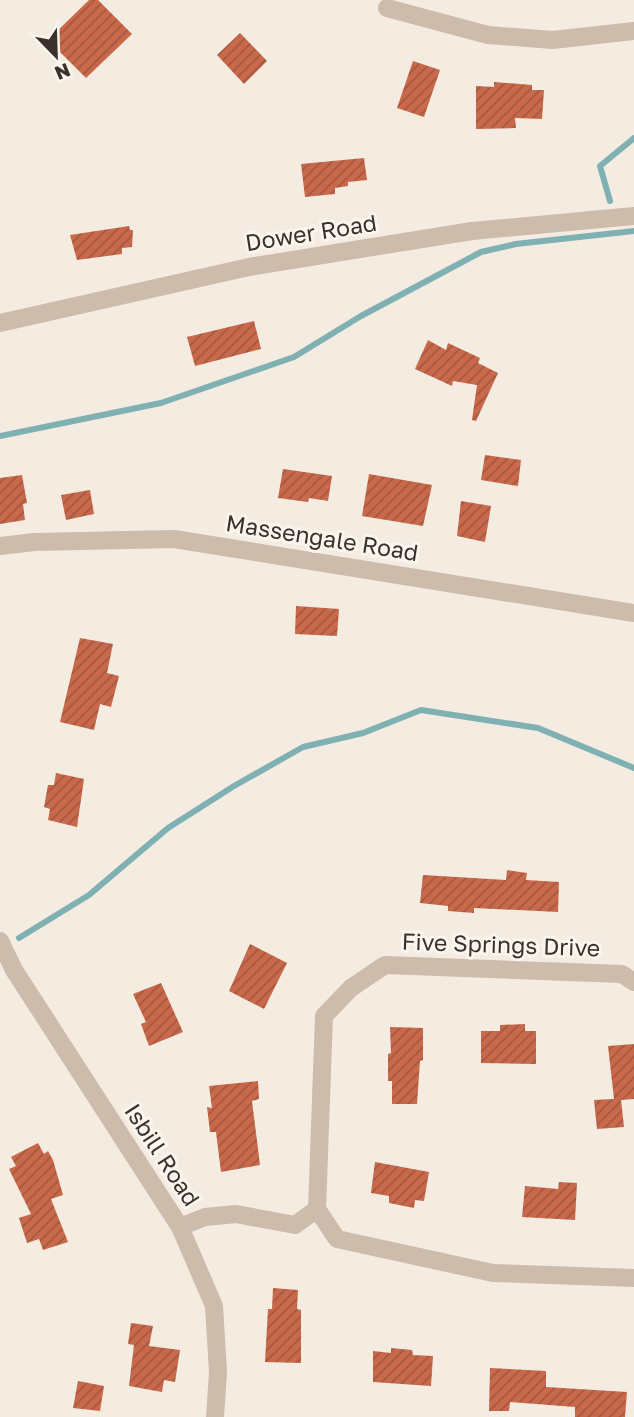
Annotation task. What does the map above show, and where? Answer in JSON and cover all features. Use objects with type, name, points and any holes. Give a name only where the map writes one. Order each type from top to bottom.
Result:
[{"type":"street","points":[[387,8],[488,35],[553,40],[634,31]]},
{"type":"street","name":"Dower Road","points":[[0,323],[249,267],[472,231],[634,216]]},
{"type":"street","name":"Massengale Road","points":[[0,546],[34,542],[173,539],[634,613]]},
{"type":"street","name":"Isbill Road","points":[[0,941],[14,970],[180,1227],[214,1306],[218,1373],[215,1417]]},
{"type":"street","name":"Five Springs Drive","points":[[317,1209],[324,1016],[351,988],[384,965],[622,974],[634,982]]},
{"type":"street","points":[[180,1227],[205,1217],[236,1214],[295,1225],[317,1209],[337,1239],[481,1271],[634,1278]]},
{"type":"building","points":[[89,0],[98,0],[132,34],[86,78],[48,40]]},
{"type":"building","points":[[240,33],[267,61],[244,84],[217,55]]},
{"type":"building","points":[[413,61],[440,70],[424,117],[397,108]]},
{"type":"building","points":[[494,82],[532,85],[532,90],[544,90],[542,119],[515,118],[516,128],[476,129],[476,86],[494,87]]},
{"type":"building","points":[[364,158],[367,180],[348,182],[348,186],[335,188],[335,194],[305,197],[301,164]]},
{"type":"building","points":[[129,226],[130,230],[133,230],[132,247],[122,248],[122,254],[77,260],[70,235]]},
{"type":"building","points":[[254,321],[261,349],[195,366],[187,337]]},
{"type":"building","points":[[428,340],[446,350],[448,343],[480,358],[478,363],[498,373],[476,421],[472,420],[477,385],[453,381],[452,386],[415,369]]},
{"type":"building","points":[[485,455],[521,460],[518,486],[481,480]]},
{"type":"building","points":[[283,469],[332,476],[328,501],[309,498],[308,502],[278,498]]},
{"type":"building","points":[[369,474],[432,485],[423,526],[362,516]]},
{"type":"building","points":[[22,475],[27,503],[23,504],[25,520],[0,524],[0,478]]},
{"type":"building","points":[[90,490],[94,514],[66,520],[61,495]]},
{"type":"building","points":[[461,501],[491,506],[485,542],[457,536]]},
{"type":"building","points":[[296,606],[339,609],[337,636],[295,634]]},
{"type":"building","points":[[80,638],[113,644],[107,673],[119,676],[111,707],[100,704],[94,730],[60,722]]},
{"type":"building","points":[[56,773],[84,779],[77,827],[48,820],[50,809],[44,807],[48,785],[54,785]]},
{"type":"building","points":[[507,870],[527,873],[526,880],[559,882],[558,912],[474,908],[474,913],[448,911],[448,906],[420,903],[423,875],[506,880]]},
{"type":"building","points":[[250,944],[287,963],[264,1009],[229,991]]},
{"type":"building","points":[[161,983],[183,1032],[149,1046],[141,1024],[146,1022],[133,994]]},
{"type":"building","points":[[525,1024],[525,1031],[536,1031],[536,1064],[481,1063],[481,1031],[500,1031],[500,1025]]},
{"type":"building","points":[[390,1027],[423,1028],[423,1060],[420,1061],[417,1104],[392,1104],[392,1081],[388,1081]]},
{"type":"building","points":[[634,1044],[634,1099],[621,1100],[624,1127],[597,1129],[594,1100],[614,1099],[608,1046]]},
{"type":"building","points":[[258,1081],[259,1099],[252,1101],[260,1165],[221,1172],[216,1132],[210,1132],[207,1107],[212,1108],[209,1086]]},
{"type":"building","points":[[38,1143],[44,1154],[48,1151],[53,1160],[63,1195],[51,1199],[68,1242],[43,1250],[39,1239],[27,1243],[19,1218],[31,1214],[9,1169],[16,1166],[11,1157]]},
{"type":"building","points":[[375,1162],[429,1172],[424,1201],[415,1200],[414,1208],[389,1203],[389,1196],[371,1193]]},
{"type":"building","points":[[559,1182],[577,1183],[575,1220],[522,1217],[525,1186],[558,1189]]},
{"type":"building","points":[[273,1288],[298,1290],[297,1309],[301,1310],[301,1363],[265,1362],[268,1309],[272,1309]]},
{"type":"building","points":[[131,1323],[153,1326],[149,1346],[180,1350],[175,1382],[164,1380],[162,1392],[129,1386],[134,1345],[128,1344]]},
{"type":"building","points":[[391,1348],[412,1350],[413,1355],[433,1356],[431,1386],[373,1382],[373,1351],[391,1353]]},
{"type":"building","points":[[490,1368],[546,1371],[546,1387],[627,1392],[625,1417],[575,1417],[575,1407],[510,1402],[509,1411],[489,1411]]},
{"type":"building","points":[[78,1381],[104,1386],[100,1411],[73,1408]]},
{"type":"waterway","points":[[610,201],[600,166],[634,138]]},
{"type":"waterway","points":[[0,436],[161,403],[294,357],[361,316],[481,252],[516,244],[634,231]]},
{"type":"waterway","points":[[19,938],[89,895],[168,828],[234,786],[303,747],[363,733],[421,710],[538,728],[634,768]]}]
